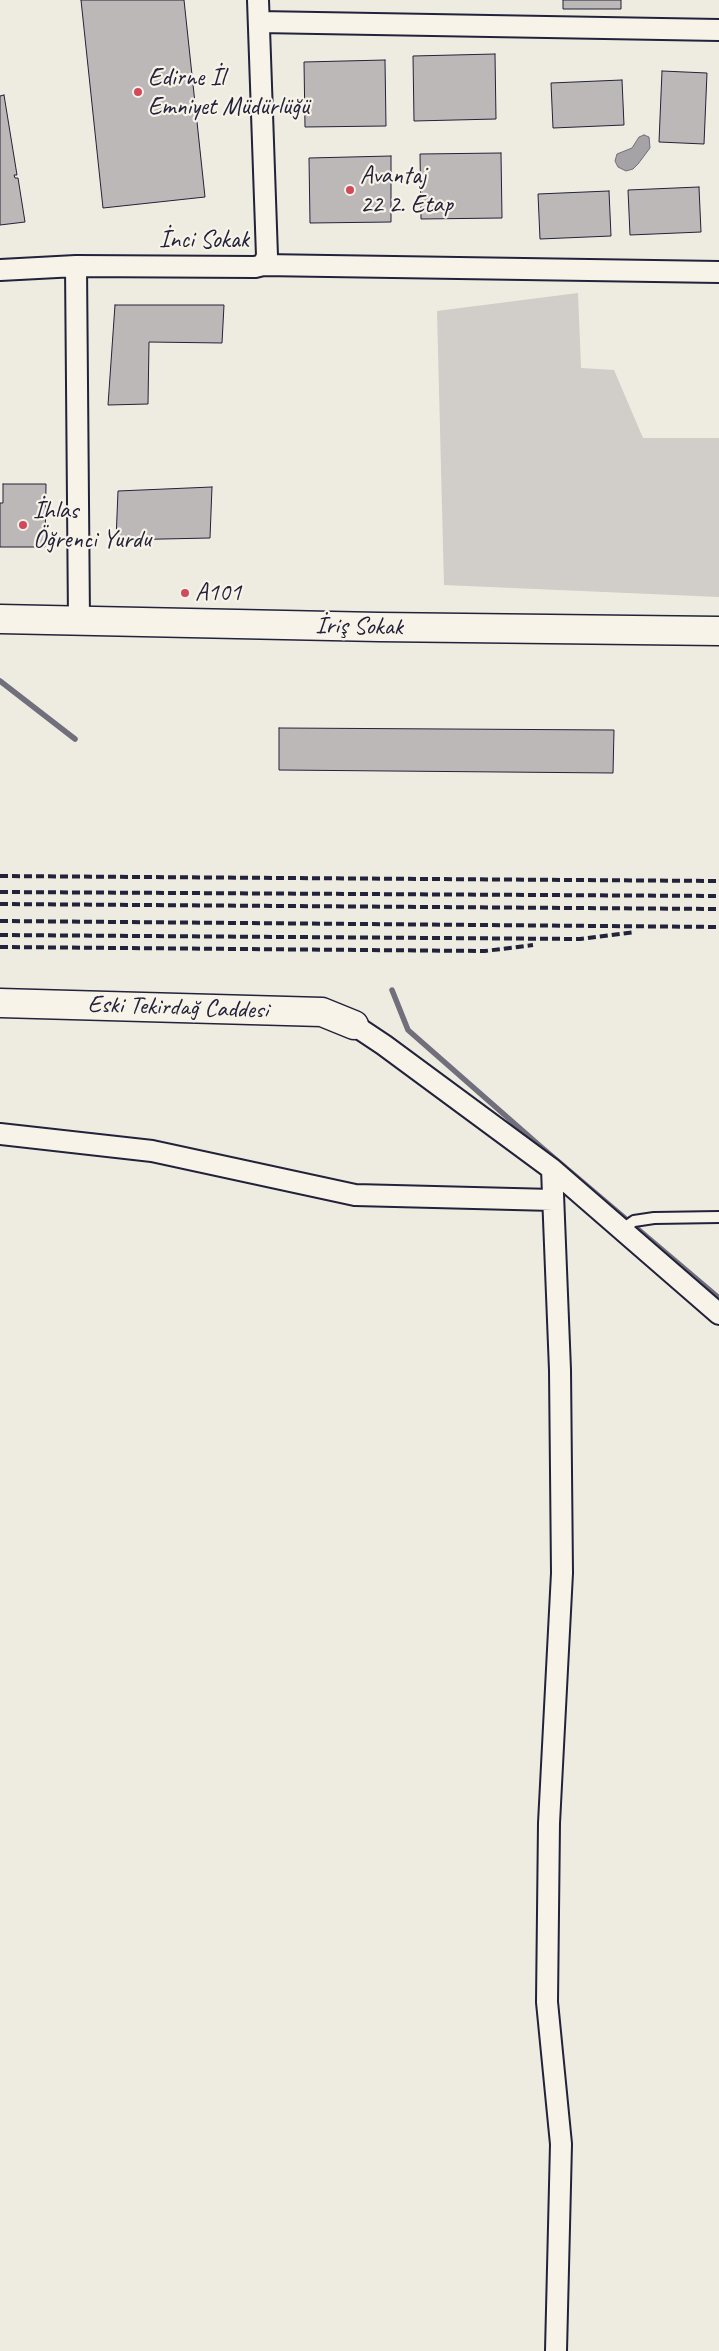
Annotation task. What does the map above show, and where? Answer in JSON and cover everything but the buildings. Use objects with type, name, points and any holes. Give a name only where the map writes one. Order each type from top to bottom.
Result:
[{"type":"main road","name":"İriş Sokak","points":[[0,619],[379,627],[719,631]]},
{"type":"main road","name":"Eski Tekirdağ Caddesi","points":[[0,1003],[322,1012],[354,1025]]},
{"type":"street","name":"İnci Sokak","points":[[0,270],[76,266],[255,267],[263,265],[267,256],[258,0]]},
{"type":"street","points":[[260,22],[719,30]]},
{"type":"street","points":[[263,265],[719,272]]},
{"type":"street","points":[[76,266],[79,620]]},
{"type":"street","points":[[354,1025],[552,1169],[626,1226],[719,1314]]},
{"type":"street","points":[[0,1134],[152,1151],[355,1195],[553,1200]]},
{"type":"street","points":[[552,1169],[560,1370],[562,1573],[548,1853],[547,2002],[562,2144],[556,2351]]},
{"type":"lane","points":[[626,1226],[654,1218],[719,1217]]},
{"type":"shaded area","points":[[644,135],[649,137],[650,148],[638,164],[633,169],[626,171],[618,167],[615,161],[617,154],[632,148],[639,137]]},
{"type":"shaded area","points":[[578,293],[581,368],[614,370],[643,438],[719,438],[719,597],[444,585],[437,311]]},
{"type":"waterway","points":[[0,681],[75,739]]},
{"type":"waterway","points":[[392,990],[408,1030],[540,1146],[719,1298]]},
{"type":"railway","points":[[0,876],[719,881]]},
{"type":"railway","points":[[0,892],[719,896]]},
{"type":"railway","points":[[0,904],[719,909]]},
{"type":"railway","points":[[0,921],[719,927]]},
{"type":"railway","points":[[0,935],[580,939],[635,932]]},
{"type":"railway","points":[[0,947],[485,951],[533,945]]},
{"type":"place","name":"Edirne İl Emniyet Müdürlüğü","points":[[138,92]]},
{"type":"place","name":"Avantaj 22 2. Etap","points":[[350,190]]},
{"type":"place","name":"İhlas Öğrenci Yurdu","points":[[23,525]]},
{"type":"place","name":"A101","points":[[185,593]]}]
